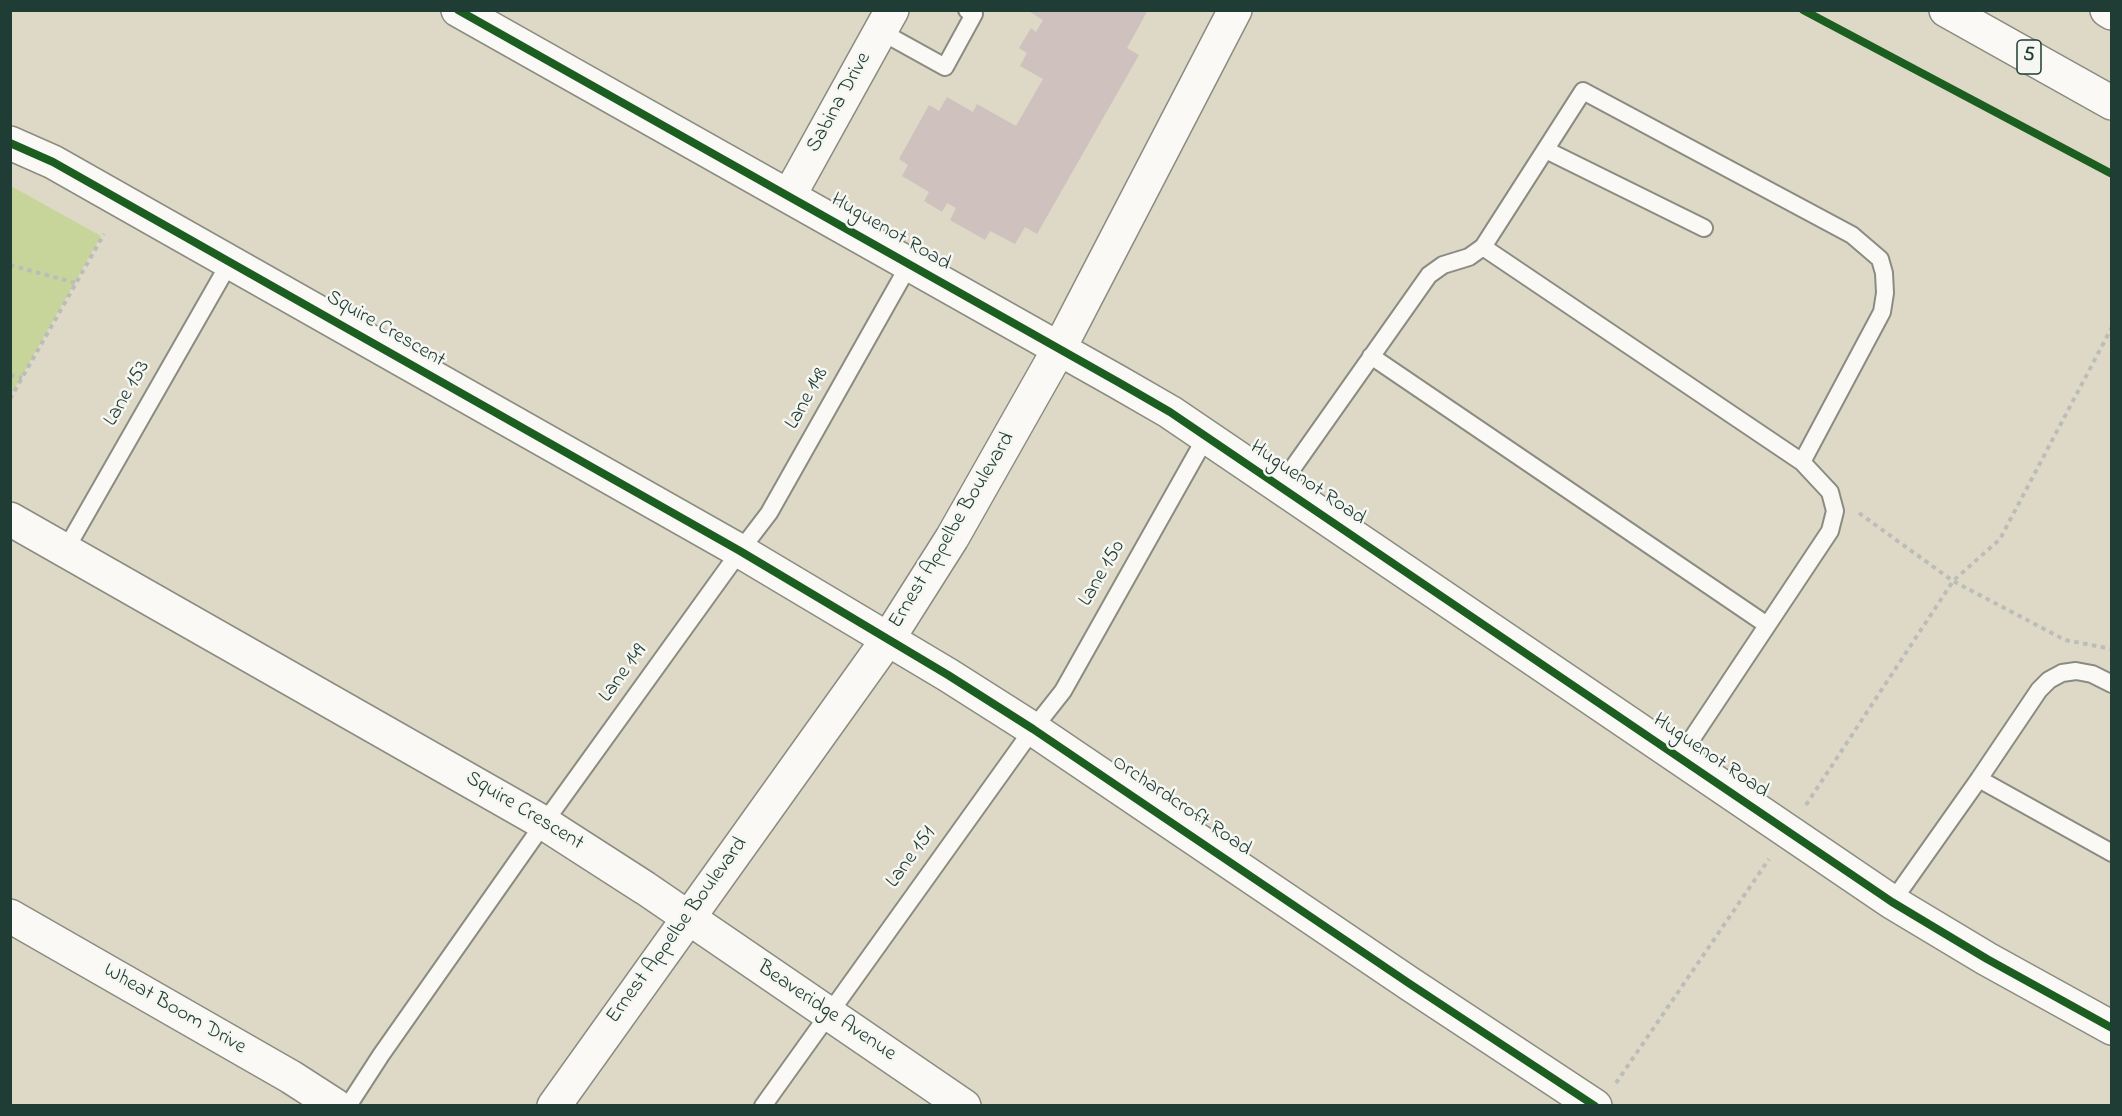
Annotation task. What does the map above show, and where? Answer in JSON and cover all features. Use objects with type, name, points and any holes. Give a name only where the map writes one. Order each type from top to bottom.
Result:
[{"type":"street","name":"Huguenot Road","points":[[458,10],[1118,382],[1280,486],[1892,902],[2112,1028]]},
{"type":"street","name":"Ernest Appelbe Boulevard","points":[[554,1106],[888,639],[952,538],[1059,349],[1235,10]]},
{"type":"street","name":"5","points":[[1946,10],[2112,103]]},
{"type":"street","points":[[2107,10],[2112,13]]},
{"type":"street","name":"Sabina Drive","points":[[789,196],[886,21]]},
{"type":"street","name":"Squire Crescent","points":[[10,143],[53,162],[740,551]]},
{"type":"street","name":"Squire Crescent","points":[[10,519],[544,823],[688,917]]},
{"type":"street","name":"Orchardcroft Road","points":[[740,551],[1033,729],[1419,990],[1605,1096]]},
{"type":"street","name":"Wheat Boom Drive","points":[[10,916],[291,1077],[336,1106]]},
{"type":"street","name":"Beaveridge Avenue","points":[[688,917],[964,1106]]},
{"type":"lane","points":[[886,21],[945,67],[974,14],[967,10]]},
{"type":"lane","points":[[1280,486],[1429,275],[1443,265],[1469,257],[1483,247],[1583,91],[1852,235],[1880,259],[1884,273],[1885,293],[1882,312],[1802,462]]},
{"type":"lane","points":[[1546,150],[1704,228]]},
{"type":"lane","points":[[1483,247],[1802,462],[1830,492],[1835,511],[1830,531],[1679,758]]},
{"type":"lane","name":"Lane 153","points":[[66,549],[230,262]]},
{"type":"lane","name":"Lane 148","points":[[740,551],[769,513],[909,265]]},
{"type":"lane","points":[[1371,356],[1767,626]]},
{"type":"lane","name":"Lane 150","points":[[1033,729],[1063,690],[1206,437]]},
{"type":"lane","name":"Lane 149","points":[[348,1106],[381,1055],[544,823],[740,551]]},
{"type":"lane","points":[[1892,902],[2039,690],[2049,680],[2062,673],[2076,671],[2092,674],[2112,684]]},
{"type":"lane","name":"Lane 151","points":[[763,1106],[1033,729]]},
{"type":"lane","points":[[1979,779],[2112,853]]},
{"type":"path","points":[[10,399],[104,234]]},
{"type":"path","points":[[10,265],[76,283]]},
{"type":"path","points":[[1808,802],[1953,581],[2000,539],[2112,327]]},
{"type":"path","points":[[10,375],[22,378]]},
{"type":"path","points":[[1830,492],[1953,581],[2065,640],[2112,649]]},
{"type":"path","points":[[1605,1096],[1772,855]]},
{"type":"green space","points":[[11,186],[101,236],[11,395]]},
{"type":"building","points":[[1027,10],[1148,10],[1127,48],[1139,55],[1037,234],[1025,227],[1015,244],[990,231],[985,240],[950,220],[956,208],[947,203],[942,212],[924,201],[929,192],[902,176],[908,165],[899,159],[929,105],[939,111],[947,97],[973,112],[977,104],[1016,126],[1043,79],[1020,66],[1027,53],[1019,48],[1031,28],[1036,32],[1043,20]]},
{"type":"cycle path","points":[[458,10],[1170,412],[1892,902],[1987,959],[2112,1028]]},
{"type":"cycle path","points":[[1803,10],[2112,174]]},
{"type":"cycle path","points":[[10,143],[53,162],[740,551],[948,675],[1033,729],[1595,1106]]}]
